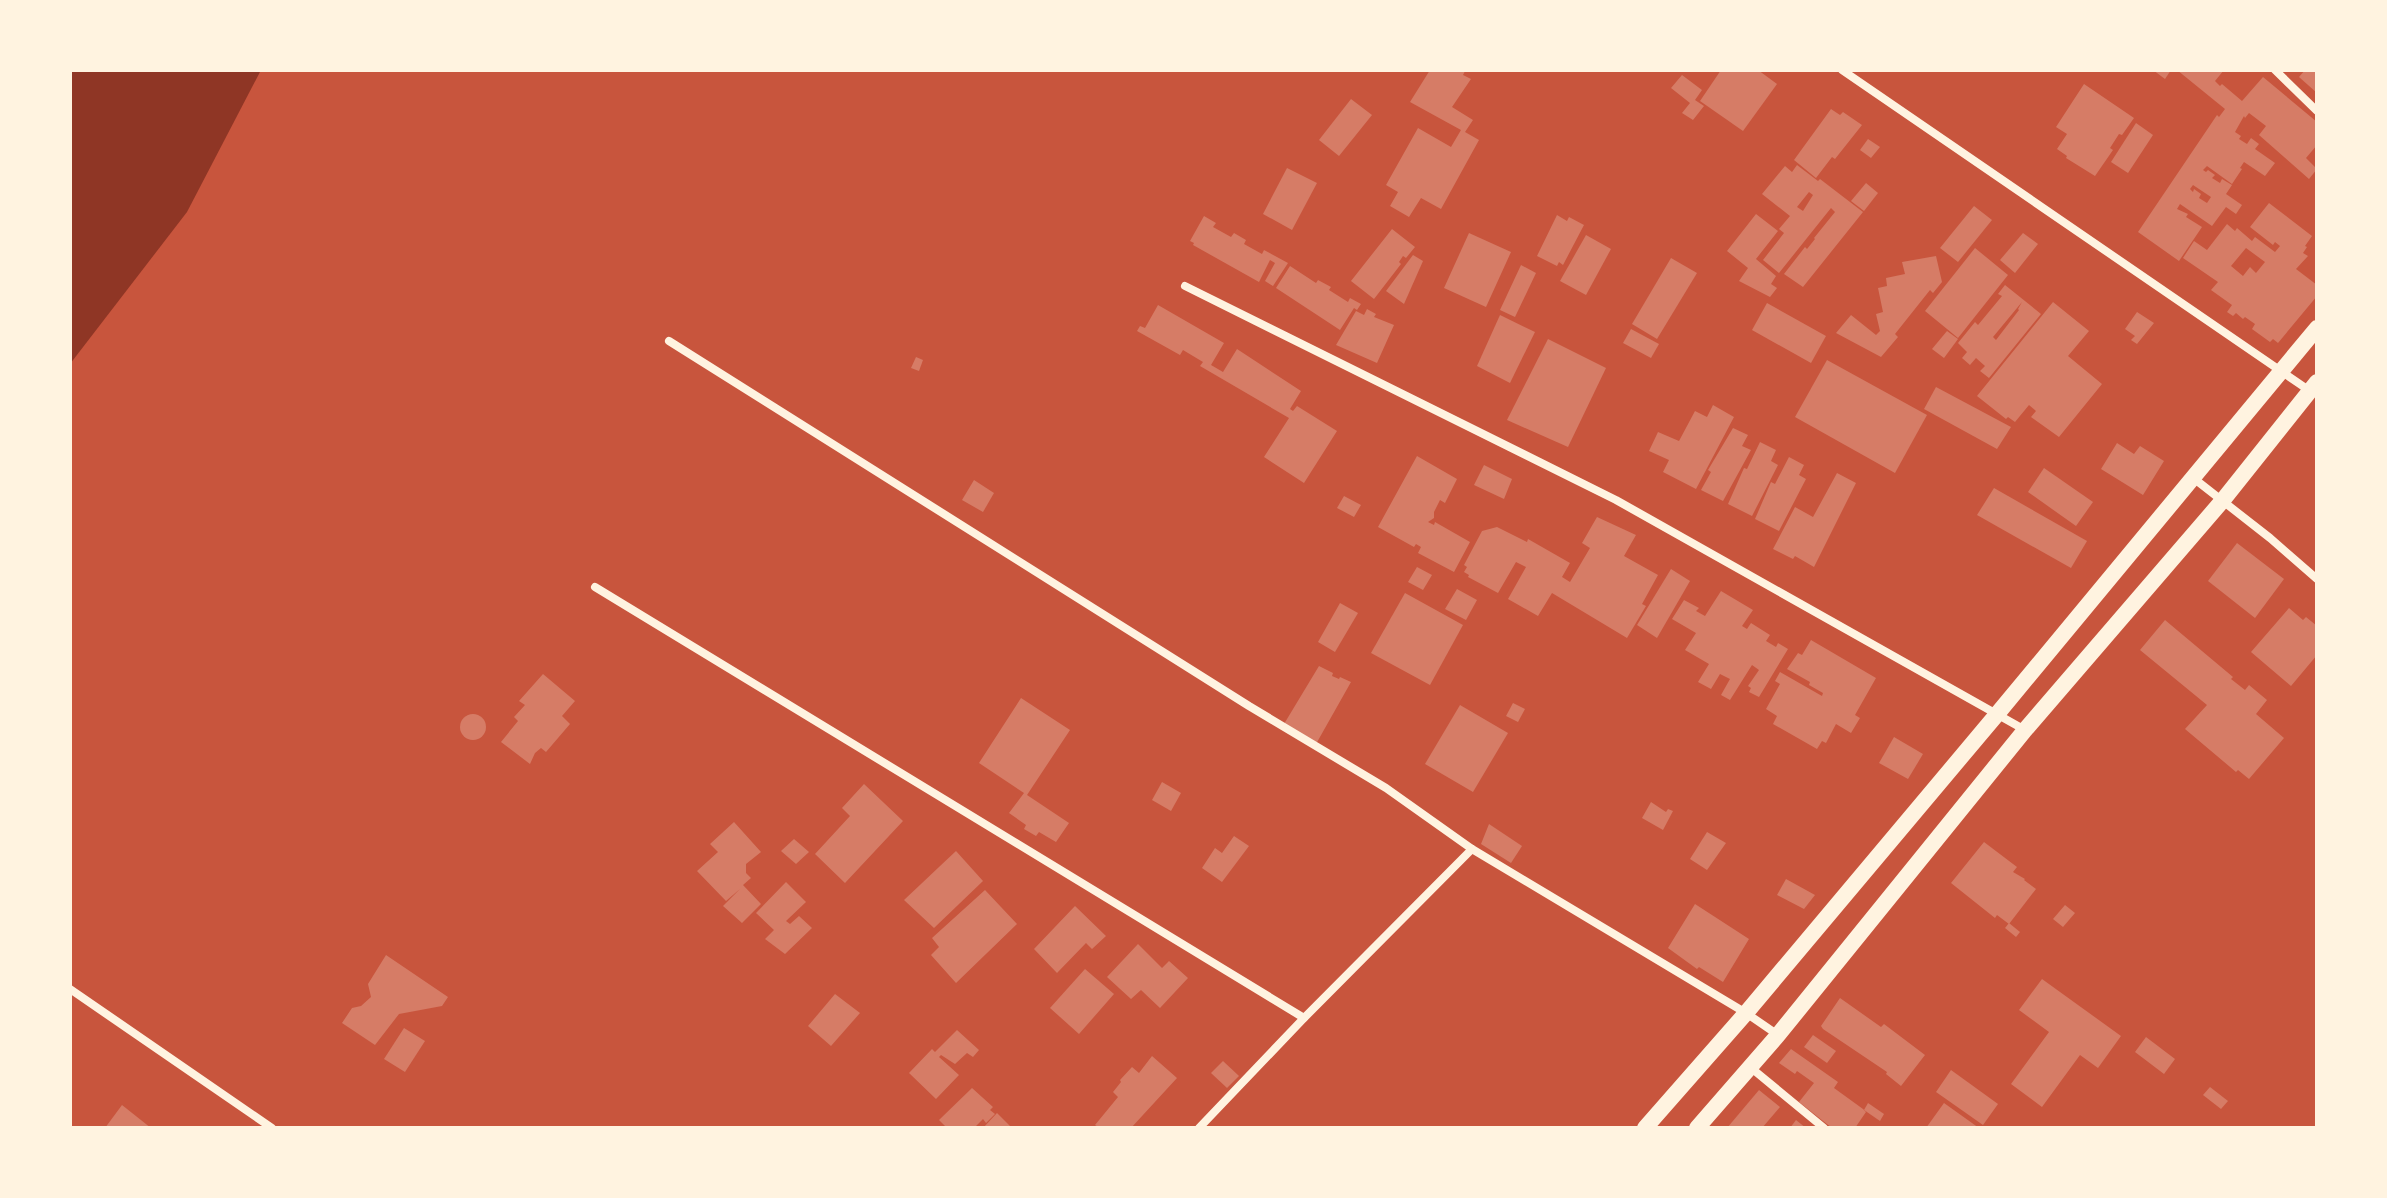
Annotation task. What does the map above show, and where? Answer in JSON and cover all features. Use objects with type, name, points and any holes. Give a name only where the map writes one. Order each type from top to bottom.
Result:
[{"type":"main road","points":[[1645,1128],[1746,1013],[1998,713],[2317,328]]},
{"type":"main road","points":[[1697,1128],[1778,1035],[2025,730],[2223,500],[2314,387]]},
{"type":"street","points":[[1842,70],[2281,370],[2314,387]]},
{"type":"street","points":[[2275,70],[2317,111]]},
{"type":"street","points":[[1185,286],[1616,500],[2025,730]]},
{"type":"street","points":[[669,341],[1249,706],[1386,788],[1472,849],[1778,1035]]},
{"type":"street","points":[[2192,477],[2317,579]]},
{"type":"street","points":[[595,587],[1304,1018]]},
{"type":"street","points":[[1199,1128],[1472,849]]},
{"type":"street","points":[[70,989],[272,1128]]},
{"type":"street","points":[[1750,1067],[1824,1128]]},
{"type":"shaded area","points":[[70,70],[261,70],[187,212],[70,364]]},
{"type":"building","points":[[1430,70],[1463,70],[1463,75],[1471,79],[1452,107],[1473,120],[1465,132],[1479,140],[1441,209],[1421,198],[1409,217],[1390,206],[1398,192],[1386,185],[1418,128],[1451,147],[1461,130],[1410,102]]},
{"type":"building","points":[[1721,70],[1758,70],[1777,84],[1743,131],[1700,101]]},
{"type":"building","points":[[2153,70],[2171,70],[2165,79]]},
{"type":"building","points":[[2177,70],[2224,70],[2215,81],[2242,101],[2263,77],[2317,122],[2317,145],[2306,158],[2317,169],[2309,179],[2259,135],[2266,126],[2249,113],[2244,116],[2235,132],[2241,136],[2239,139],[2247,144],[2251,138],[2259,144],[2255,149],[2275,163],[2265,176],[2244,162],[2232,184],[2207,166],[2203,170],[2215,175],[2212,178],[2220,183],[2222,179],[2232,185],[2226,194],[2242,205],[2236,214],[2226,207],[2212,226],[2180,204],[2177,209],[2202,227],[2179,261],[2138,232],[2217,115],[2219,117],[2225,109]],"holes":[[[2193,185],[2211,197],[2207,203],[2199,198],[2201,194],[2190,189]]]},
{"type":"building","points":[[2305,70],[2317,70],[2317,93],[2299,77]]},
{"type":"building","points":[[1682,75],[1702,90],[1695,100],[1704,106],[1693,120],[1682,113],[1690,103],[1671,88]]},
{"type":"building","points":[[2084,84],[2134,118],[2122,135],[2119,134],[2110,148],[2113,150],[2095,176],[2057,149],[2067,134],[2056,127]]},
{"type":"building","points":[[1351,99],[1372,115],[1339,156],[1319,140]]},
{"type":"building","points":[[1831,109],[1840,115],[1843,112],[1862,125],[1816,178],[1794,160]]},
{"type":"building","points":[[2136,123],[2153,135],[2128,173],[2111,162]]},
{"type":"building","points":[[1868,139],[1880,147],[1871,158],[1860,150]]},
{"type":"building","points":[[1797,165],[1863,212],[1803,287],[1784,274],[1835,212],[1831,208],[1779,273],[1763,260],[1784,233],[1779,229],[1790,216],[1762,194],[1785,166],[1792,172]],"holes":[[[1809,192],[1813,195],[1803,211],[1797,207]]]},
{"type":"building","points":[[1287,168],[1317,183],[1292,230],[1263,214]]},
{"type":"building","points":[[1866,183],[1878,193],[1864,211],[1851,201]]},
{"type":"building","points":[[2269,203],[2312,236],[2303,253],[2308,256],[2296,269],[2317,285],[2317,296],[2278,343],[2273,339],[2270,342],[2252,329],[2255,324],[2245,317],[2243,319],[2236,313],[2233,316],[2227,312],[2232,305],[2211,290],[2218,282],[2183,258],[2194,241],[2207,250],[2227,224],[2252,241],[2255,237],[2275,252],[2280,246],[2275,242],[2273,245],[2250,227]],"holes":[[[2246,248],[2265,262],[2256,273],[2250,267],[2243,276],[2231,266]]]},
{"type":"building","points":[[1974,206],[1992,220],[1958,262],[1940,248]]},
{"type":"building","points":[[1756,214],[1778,231],[1756,259],[1776,276],[1771,284],[1777,288],[1770,297],[1739,281],[1748,268],[1727,251]]},
{"type":"building","points":[[1557,215],[1584,225],[1563,265],[1559,262],[1557,266],[1537,256]]},
{"type":"building","points":[[1204,216],[1216,223],[1213,227],[1231,237],[1234,233],[1246,240],[1244,244],[1262,254],[1264,250],[1288,263],[1273,286],[1265,281],[1275,263],[1270,260],[1259,282],[1193,245],[1190,241]]},
{"type":"building","points":[[1392,229],[1415,247],[1406,258],[1403,256],[1399,262],[1401,264],[1374,299],[1351,281]]},
{"type":"building","points":[[1469,233],[1511,252],[1486,307],[1444,288]]},
{"type":"building","points":[[2023,233],[2038,244],[2015,273],[2000,260]]},
{"type":"building","points":[[1586,235],[1611,249],[1586,295],[1560,281]]},
{"type":"building","points":[[1975,248],[2008,275],[1958,338],[1925,311]]},
{"type":"building","points":[[1413,255],[1423,261],[1404,304],[1386,291]]},
{"type":"building","points":[[1936,256],[1942,282],[1933,293],[1930,290],[1881,357],[1836,333],[1851,315],[1876,335],[1880,331],[1876,314],[1883,312],[1878,288],[1887,286],[1886,278],[1905,274],[1902,262]]},
{"type":"building","points":[[1671,258],[1697,273],[1657,339],[1632,324]]},
{"type":"building","points":[[1521,265],[1536,273],[1515,317],[1500,310]]},
{"type":"building","points":[[1290,266],[1316,283],[1318,280],[1331,287],[1329,290],[1348,302],[1350,298],[1361,304],[1357,310],[1354,308],[1340,330],[1276,288]]},
{"type":"building","points":[[2005,285],[2041,314],[1989,378],[1980,371],[1985,366],[1976,358],[1970,365],[1962,358],[1967,352],[1958,343],[2002,296],[1998,294]],"holes":[[[2022,302],[2019,310],[1996,340],[1993,337]]]},
{"type":"building","points":[[2053,302],[2089,331],[2068,356],[2102,384],[2059,437],[2031,417],[2036,411],[2029,405],[2015,422],[2008,417],[2006,419],[1977,396]]},
{"type":"building","points":[[1767,303],[1826,336],[1811,363],[1752,330]]},
{"type":"building","points":[[1158,305],[1224,343],[1211,365],[1223,372],[1237,349],[1301,391],[1290,409],[1293,411],[1297,406],[1337,431],[1304,483],[1264,457],[1289,418],[1200,366],[1203,362],[1183,350],[1180,355],[1137,331],[1140,326],[1145,328]]},
{"type":"building","points":[[1367,309],[1376,314],[1374,317],[1394,325],[1377,363],[1336,345],[1356,311],[1364,315]]},
{"type":"building","points":[[2137,312],[2154,323],[2137,344],[2131,340],[2135,336],[2125,329]]},
{"type":"building","points":[[1500,315],[1535,332],[1510,383],[1477,366]]},
{"type":"building","points":[[1631,329],[1659,344],[1651,358],[1623,343]]},
{"type":"building","points":[[1947,331],[1958,339],[1944,358],[1932,349]]},
{"type":"building","points":[[1548,339],[1606,368],[1568,447],[1507,420]]},
{"type":"building","points":[[916,357],[923,360],[919,371],[911,368]]},
{"type":"building","points":[[1827,360],[1927,415],[1895,473],[1795,417]]},
{"type":"building","points":[[1936,387],[2011,427],[1997,449],[1924,409]]},
{"type":"building","points":[[1713,405],[1734,417],[1696,489],[1663,472],[1669,460],[1649,451],[1658,432],[1679,441],[1695,411],[1707,417]]},
{"type":"building","points":[[1733,428],[1748,435],[1742,446],[1751,450],[1723,501],[1701,490],[1711,472],[1708,470]]},
{"type":"building","points":[[1760,442],[1776,450],[1771,461],[1778,465],[1752,516],[1728,504]]},
{"type":"building","points":[[2117,443],[2134,454],[2140,446],[2164,461],[2143,495],[2101,469]]},
{"type":"building","points":[[1417,456],[1457,479],[1445,503],[1440,500],[1434,518],[1428,522],[1434,525],[1435,522],[1470,542],[1454,572],[1418,553],[1421,547],[1416,544],[1414,547],[1378,527]]},
{"type":"building","points":[[1789,457],[1804,465],[1799,475],[1806,479],[1779,531],[1755,519],[1771,482],[1775,484]]},
{"type":"building","points":[[1484,465],[1512,479],[1504,499],[1474,485]]},
{"type":"building","points":[[2044,468],[2093,502],[2076,526],[2028,492]]},
{"type":"building","points":[[1837,473],[1856,483],[1814,567],[1795,556],[1793,559],[1773,549],[1795,507],[1813,517]]},
{"type":"building","points":[[974,480],[994,493],[983,512],[962,500]]},
{"type":"building","points":[[1994,488],[2087,541],[2071,568],[1977,515]]},
{"type":"building","points":[[1344,496],[1361,505],[1354,517],[1337,508]]},
{"type":"building","points":[[1597,517],[1636,535],[1624,556],[1658,575],[1642,604],[1646,606],[1627,638],[1552,593],[1538,616],[1508,599],[1526,567],[1516,562],[1498,593],[1464,572],[1467,567],[1464,565],[1482,531],[1497,527],[1527,542],[1528,539],[1570,563],[1562,577],[1570,582],[1590,548],[1582,543]]},
{"type":"building","points":[[2237,543],[2284,579],[2255,618],[2208,581]]},
{"type":"building","points":[[1417,567],[1432,575],[1423,590],[1408,582]]},
{"type":"building","points":[[1671,569],[1690,581],[1657,638],[1637,625]]},
{"type":"building","points":[[1457,589],[1477,600],[1466,620],[1445,609]]},
{"type":"building","points":[[1721,591],[1753,610],[1742,626],[1747,629],[1751,623],[1770,635],[1766,641],[1788,649],[1759,697],[1749,692],[1751,688],[1748,686],[1759,670],[1752,665],[1730,700],[1721,695],[1730,679],[1720,674],[1711,689],[1698,682],[1709,664],[1685,650],[1696,633],[1672,619],[1684,600],[1699,608],[1696,611],[1705,616]]},
{"type":"building","points":[[1405,593],[1463,625],[1430,685],[1371,653]]},
{"type":"building","points":[[1340,603],[1358,613],[1335,652],[1318,642]]},
{"type":"building","points":[[2289,608],[2303,620],[2306,617],[2317,626],[2317,655],[2291,686],[2251,652]]},
{"type":"building","points":[[2165,620],[2245,690],[2249,685],[2267,700],[2256,714],[2284,738],[2249,779],[2238,770],[2236,772],[2185,729],[2207,705],[2140,650]]},
{"type":"building","points":[[1811,640],[1876,678],[1855,715],[1860,718],[1851,733],[1836,724],[1826,743],[1822,741],[1817,749],[1773,724],[1777,716],[1766,709],[1780,684],[1775,681],[1780,672],[1822,696],[1823,693],[1809,685],[1810,682],[1787,669],[1798,653],[1802,655]]},
{"type":"building","points":[[1319,666],[1333,673],[1332,676],[1351,682],[1316,744],[1284,724]]},
{"type":"building","points":[[543,674],[575,701],[562,716],[570,724],[546,752],[541,748],[535,753],[530,764],[501,742],[518,721],[514,717],[525,705],[519,701]]},
{"type":"building","points":[[1021,698],[1070,730],[1027,795],[1069,823],[1056,842],[1039,832],[1036,836],[1024,829],[1026,825],[1009,813],[1024,793],[979,763]]},
{"type":"building","points":[[1513,703],[1525,709],[1518,722],[1506,716]]},
{"type":"building","points":[[1460,705],[1508,733],[1473,792],[1425,764]]},
{"type":"building","points":[[473,714],[482,718],[486,727],[482,736],[473,740],[464,736],[460,727],[464,718]]},
{"type":"building","points":[[1894,737],[1923,754],[1908,779],[1879,763]]},
{"type":"building","points":[[1162,782],[1181,793],[1171,811],[1152,800]]},
{"type":"building","points":[[864,784],[903,821],[845,883],[815,854],[850,816],[842,808]]},
{"type":"building","points":[[1651,802],[1666,812],[1668,809],[1673,811],[1663,830],[1642,818]]},
{"type":"building","points":[[734,822],[761,852],[746,864],[746,873],[751,878],[743,885],[761,904],[742,923],[723,906],[740,889],[726,901],[697,871],[718,852],[710,844]]},
{"type":"building","points":[[1489,824],[1522,846],[1511,863],[1481,844]]},
{"type":"building","points":[[1707,832],[1726,843],[1707,870],[1690,859]]},
{"type":"building","points":[[1234,836],[1249,846],[1222,882],[1202,868],[1215,848],[1222,853]]},
{"type":"building","points":[[794,839],[809,852],[796,864],[781,851]]},
{"type":"building","points":[[1984,842],[2017,867],[2013,872],[2036,889],[2009,924],[1997,915],[1995,918],[1951,883]]},
{"type":"building","points":[[956,851],[983,881],[934,928],[904,900]]},
{"type":"building","points":[[1786,879],[1815,895],[1804,909],[1777,895]]},
{"type":"building","points":[[786,882],[806,902],[786,921],[790,924],[799,916],[812,928],[785,954],[765,939],[774,930],[756,913]]},
{"type":"building","points":[[985,890],[1017,924],[956,983],[931,955],[939,947],[932,938]]},
{"type":"building","points":[[1695,904],[1749,939],[1723,982],[1699,967],[1697,969],[1668,948]]},
{"type":"building","points":[[2065,905],[2075,913],[2063,927],[2053,919]]},
{"type":"building","points":[[1075,906],[1106,936],[1092,949],[1086,943],[1057,973],[1034,949]]},
{"type":"building","points":[[2009,923],[2020,932],[2016,937],[2005,928]]},
{"type":"building","points":[[1138,944],[1162,968],[1169,961],[1188,978],[1160,1008],[1141,990],[1131,999],[1107,977]]},
{"type":"building","points":[[386,955],[448,997],[442,1006],[399,1014],[375,1045],[342,1023],[352,1008],[361,1006],[371,997],[368,984]]},
{"type":"building","points":[[1085,969],[1114,994],[1079,1034],[1050,1008]]},
{"type":"building","points":[[2042,979],[2121,1036],[2098,1068],[2080,1055],[2042,1107],[2011,1084],[2049,1032],[2019,1010]]},
{"type":"building","points":[[835,994],[860,1013],[831,1046],[808,1026]]},
{"type":"building","points":[[1840,998],[1881,1027],[1884,1024],[1925,1055],[1901,1086],[1887,1072],[1823,1029],[1821,1026]]},
{"type":"building","points":[[404,1028],[425,1041],[405,1072],[384,1059]]},
{"type":"building","points":[[957,1030],[979,1050],[973,1057],[967,1053],[955,1064],[941,1055],[939,1057],[959,1075],[936,1099],[909,1073],[932,1049],[935,1052]]},
{"type":"building","points":[[1813,1035],[1836,1051],[1827,1063],[1804,1047]]},
{"type":"building","points":[[2146,1037],[2175,1059],[2164,1074],[2135,1052]]},
{"type":"building","points":[[1791,1049],[1838,1082],[1834,1088],[1866,1112],[1855,1128],[1832,1128],[1799,1102],[1814,1083],[1779,1063]]},
{"type":"building","points":[[1152,1056],[1177,1078],[1131,1128],[1100,1128],[1095,1125],[1118,1097],[1113,1092],[1120,1080],[1132,1067],[1139,1073]]},
{"type":"building","points":[[1223,1061],[1239,1076],[1227,1088],[1211,1073]]},
{"type":"building","points":[[1951,1070],[1998,1104],[1983,1125],[1936,1092]]},
{"type":"building","points":[[2210,1087],[2228,1101],[2221,1109],[2203,1095]]},
{"type":"building","points":[[972,1088],[993,1107],[990,1110],[995,1114],[986,1123],[983,1119],[974,1128],[947,1128],[939,1120]]},
{"type":"building","points":[[1759,1090],[1780,1107],[1762,1128],[1727,1128]]},
{"type":"building","points":[[1868,1103],[1884,1114],[1880,1121],[1864,1110]]},
{"type":"building","points":[[1944,1103],[1979,1128],[1926,1128]]},
{"type":"building","points":[[122,1105],[151,1128],[105,1128]]},
{"type":"building","points":[[997,1113],[1012,1128],[983,1128]]},
{"type":"building","points":[[1796,1120],[1806,1128],[1790,1128]]}]
